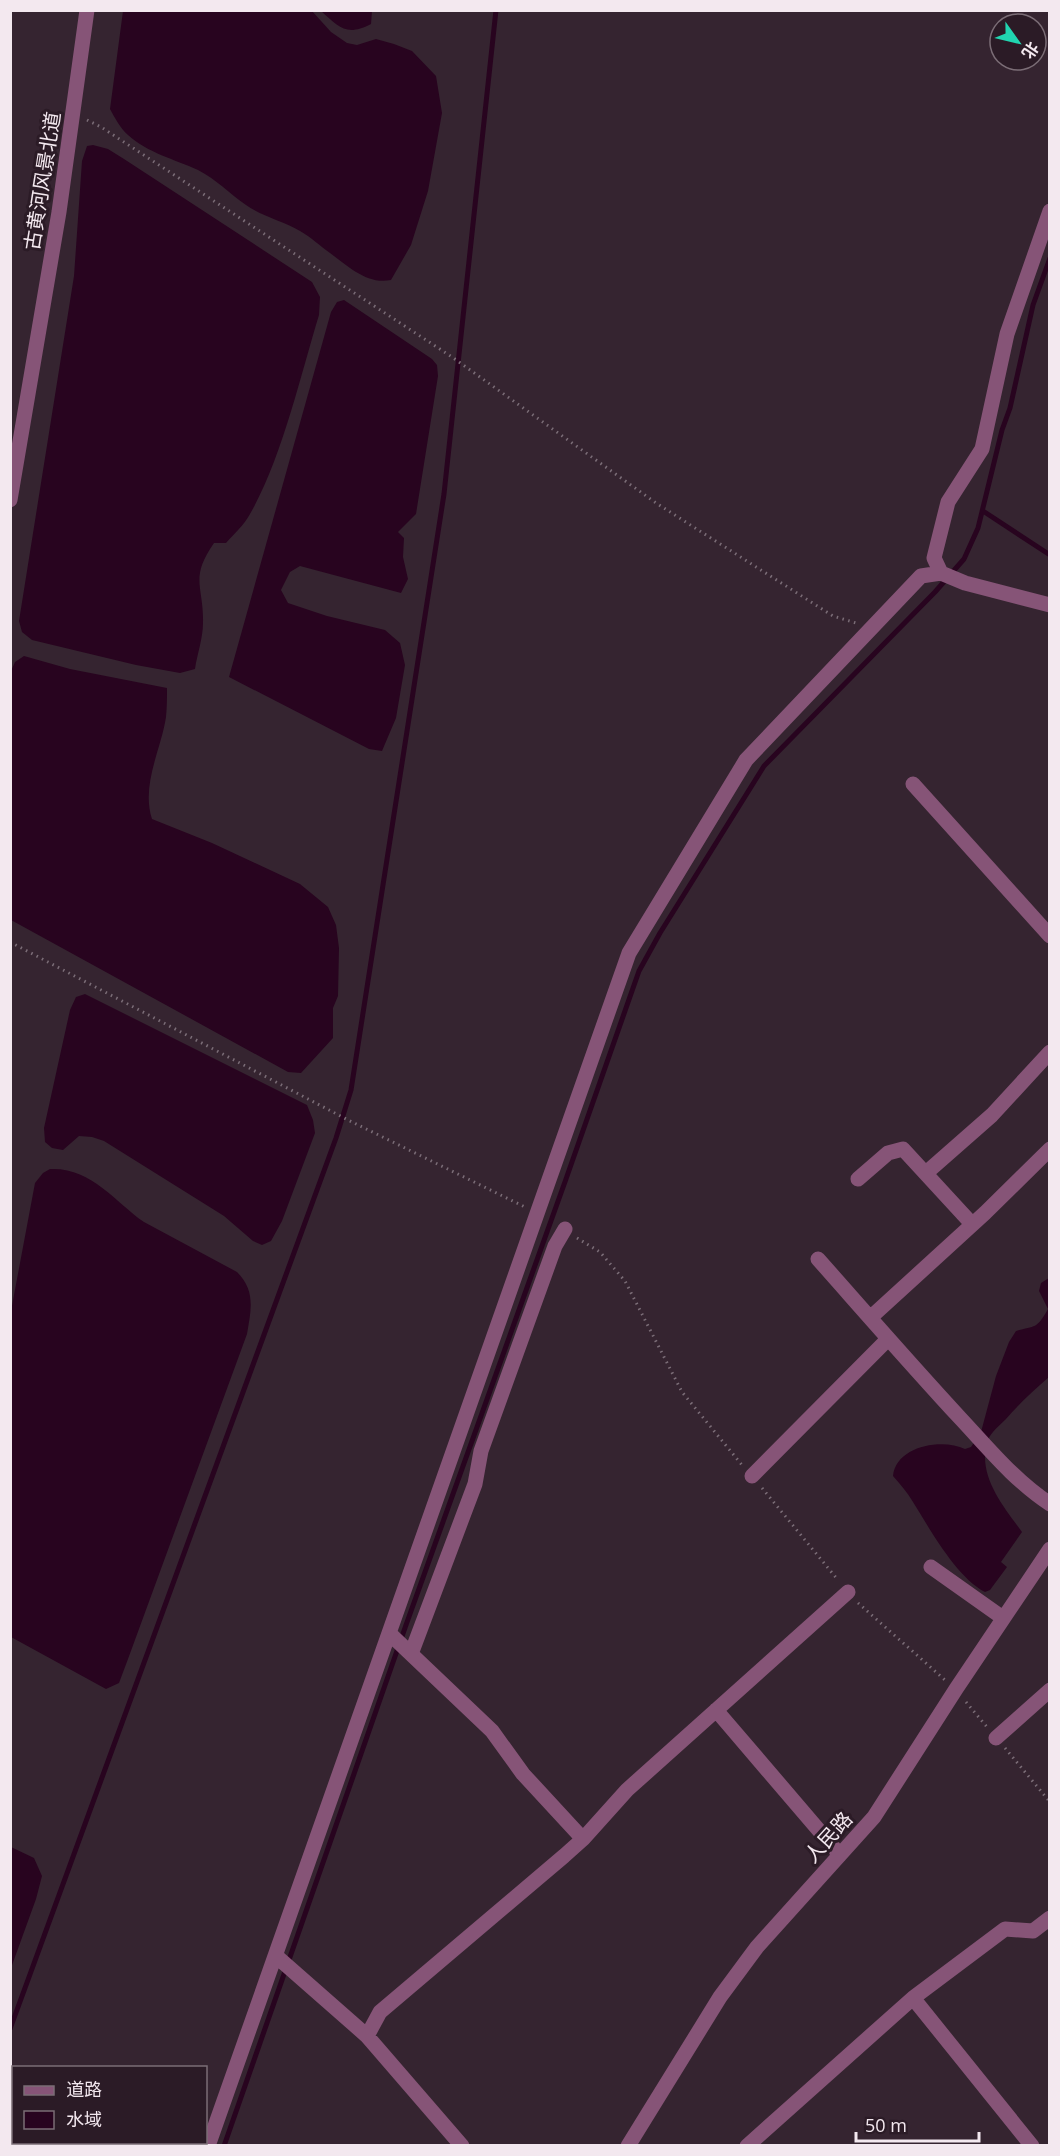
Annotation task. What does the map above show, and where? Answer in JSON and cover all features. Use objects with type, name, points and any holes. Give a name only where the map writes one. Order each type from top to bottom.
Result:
[{"type":"street","name":"古黄河风景北道","points":[[10,500],[74,114],[87,10]]},
{"type":"street","points":[[946,575],[934,558],[948,502],[982,449],[1006,334],[1050,211]]},
{"type":"street","points":[[208,2145],[278,1958],[629,953],[746,760],[921,576],[946,575],[1050,605]]},
{"type":"street","points":[[913,784],[1050,936]]},
{"type":"street","points":[[926,1173],[992,1114],[1050,1052]]},
{"type":"street","points":[[858,1179],[888,1153],[903,1149],[972,1224]]},
{"type":"street","points":[[870,1318],[1050,1149]]},
{"type":"street","points":[[408,1651],[475,1484],[481,1451],[555,1246],[565,1230]]},
{"type":"street","points":[[818,1259],[887,1340],[1006,1467],[1050,1504]]},
{"type":"street","points":[[752,1476],[887,1340]]},
{"type":"street","name":"人民路","points":[[628,2145],[720,1997],[757,1947],[874,1817],[1050,1549]]},
{"type":"street","points":[[931,1567],[1003,1618]]},
{"type":"street","points":[[367,2036],[380,2012],[583,1839],[627,1790],[848,1592]]},
{"type":"street","points":[[392,1635],[486,1725],[523,1774],[583,1839]]},
{"type":"street","points":[[996,1738],[1050,1690]]},
{"type":"street","points":[[716,1710],[840,1855]]},
{"type":"street","points":[[747,2145],[913,1998],[1005,1929],[1033,1931],[1050,1918]]},
{"type":"street","points":[[278,1958],[367,2036],[462,2145]]},
{"type":"street","points":[[913,1998],[1032,2145]]},
{"type":"path","points":[[74,114],[101,128],[452,357],[656,503],[705,535],[832,616],[872,627]]},
{"type":"path","points":[[10,942],[348,1120],[538,1213]]},
{"type":"path","points":[[565,1230],[600,1252],[625,1281],[682,1392],[856,1602],[956,1689],[1050,1802]]},
{"type":"water","points":[[123,11],[312,11],[331,32],[347,43],[357,45],[376,39],[394,44],[412,51],[436,76],[442,113],[428,191],[411,245],[391,280],[374,280],[358,273],[304,233],[253,209],[205,174],[144,147],[125,132],[110,109]]},
{"type":"water","points":[[321,11],[372,11],[371,24],[349,30],[338,26]]},
{"type":"water","points":[[93,145],[108,149],[124,159],[312,282],[320,297],[319,315],[272,468],[242,526],[226,543],[214,543],[202,565],[200,574],[203,610],[201,640],[195,669],[180,673],[32,640],[22,632],[19,621],[74,276],[82,161],[87,146]]},
{"type":"water","points":[[344,300],[432,359],[437,365],[438,376],[416,514],[398,532],[404,538],[403,557],[408,579],[401,593],[300,566],[290,572],[281,590],[288,603],[327,616],[385,630],[400,643],[405,665],[396,718],[382,751],[369,749],[229,677],[331,312],[337,302]]},
{"type":"water","points":[[24,656],[70,669],[167,688],[164,729],[150,780],[149,806],[152,819],[212,843],[300,884],[328,907],[336,925],[339,948],[338,996],[333,1008],[333,1038],[301,1073],[288,1072],[11,920],[11,671],[15,662]]},
{"type":"water","points":[[85,994],[307,1105],[315,1133],[282,1221],[271,1241],[262,1245],[253,1241],[224,1216],[104,1141],[79,1136],[63,1150],[52,1148],[45,1142],[44,1128],[70,1010],[76,997]]},
{"type":"water","points":[[50,1169],[78,1173],[90,1179],[144,1222],[237,1272],[247,1286],[251,1301],[247,1334],[128,1659],[119,1683],[106,1689],[11,1637],[11,1311],[35,1183],[43,1173]]},
{"type":"water","points":[[1049,1278],[1049,1377],[993,1431],[985,1453],[988,1477],[993,1489],[1022,1532],[1001,1562],[1007,1567],[990,1590],[985,1592],[974,1585],[954,1564],[893,1476],[896,1466],[911,1451],[944,1444],[965,1449],[971,1447],[981,1432],[996,1376],[1009,1342],[1016,1331],[1038,1324],[1048,1309],[1039,1291],[1041,1283]]},
{"type":"water","points":[[11,1847],[34,1858],[42,1876],[11,1968]]},
{"type":"waterway","points":[[10,2029],[336,1138],[351,1090],[444,494],[496,10]]},
{"type":"waterway","points":[[224,2146],[406,1625],[639,971],[660,933],[764,766],[935,592],[964,559],[978,528],[1002,430],[1010,408],[1033,305],[1050,258]]},
{"type":"waterway","points":[[983,511],[1050,555]]}]
